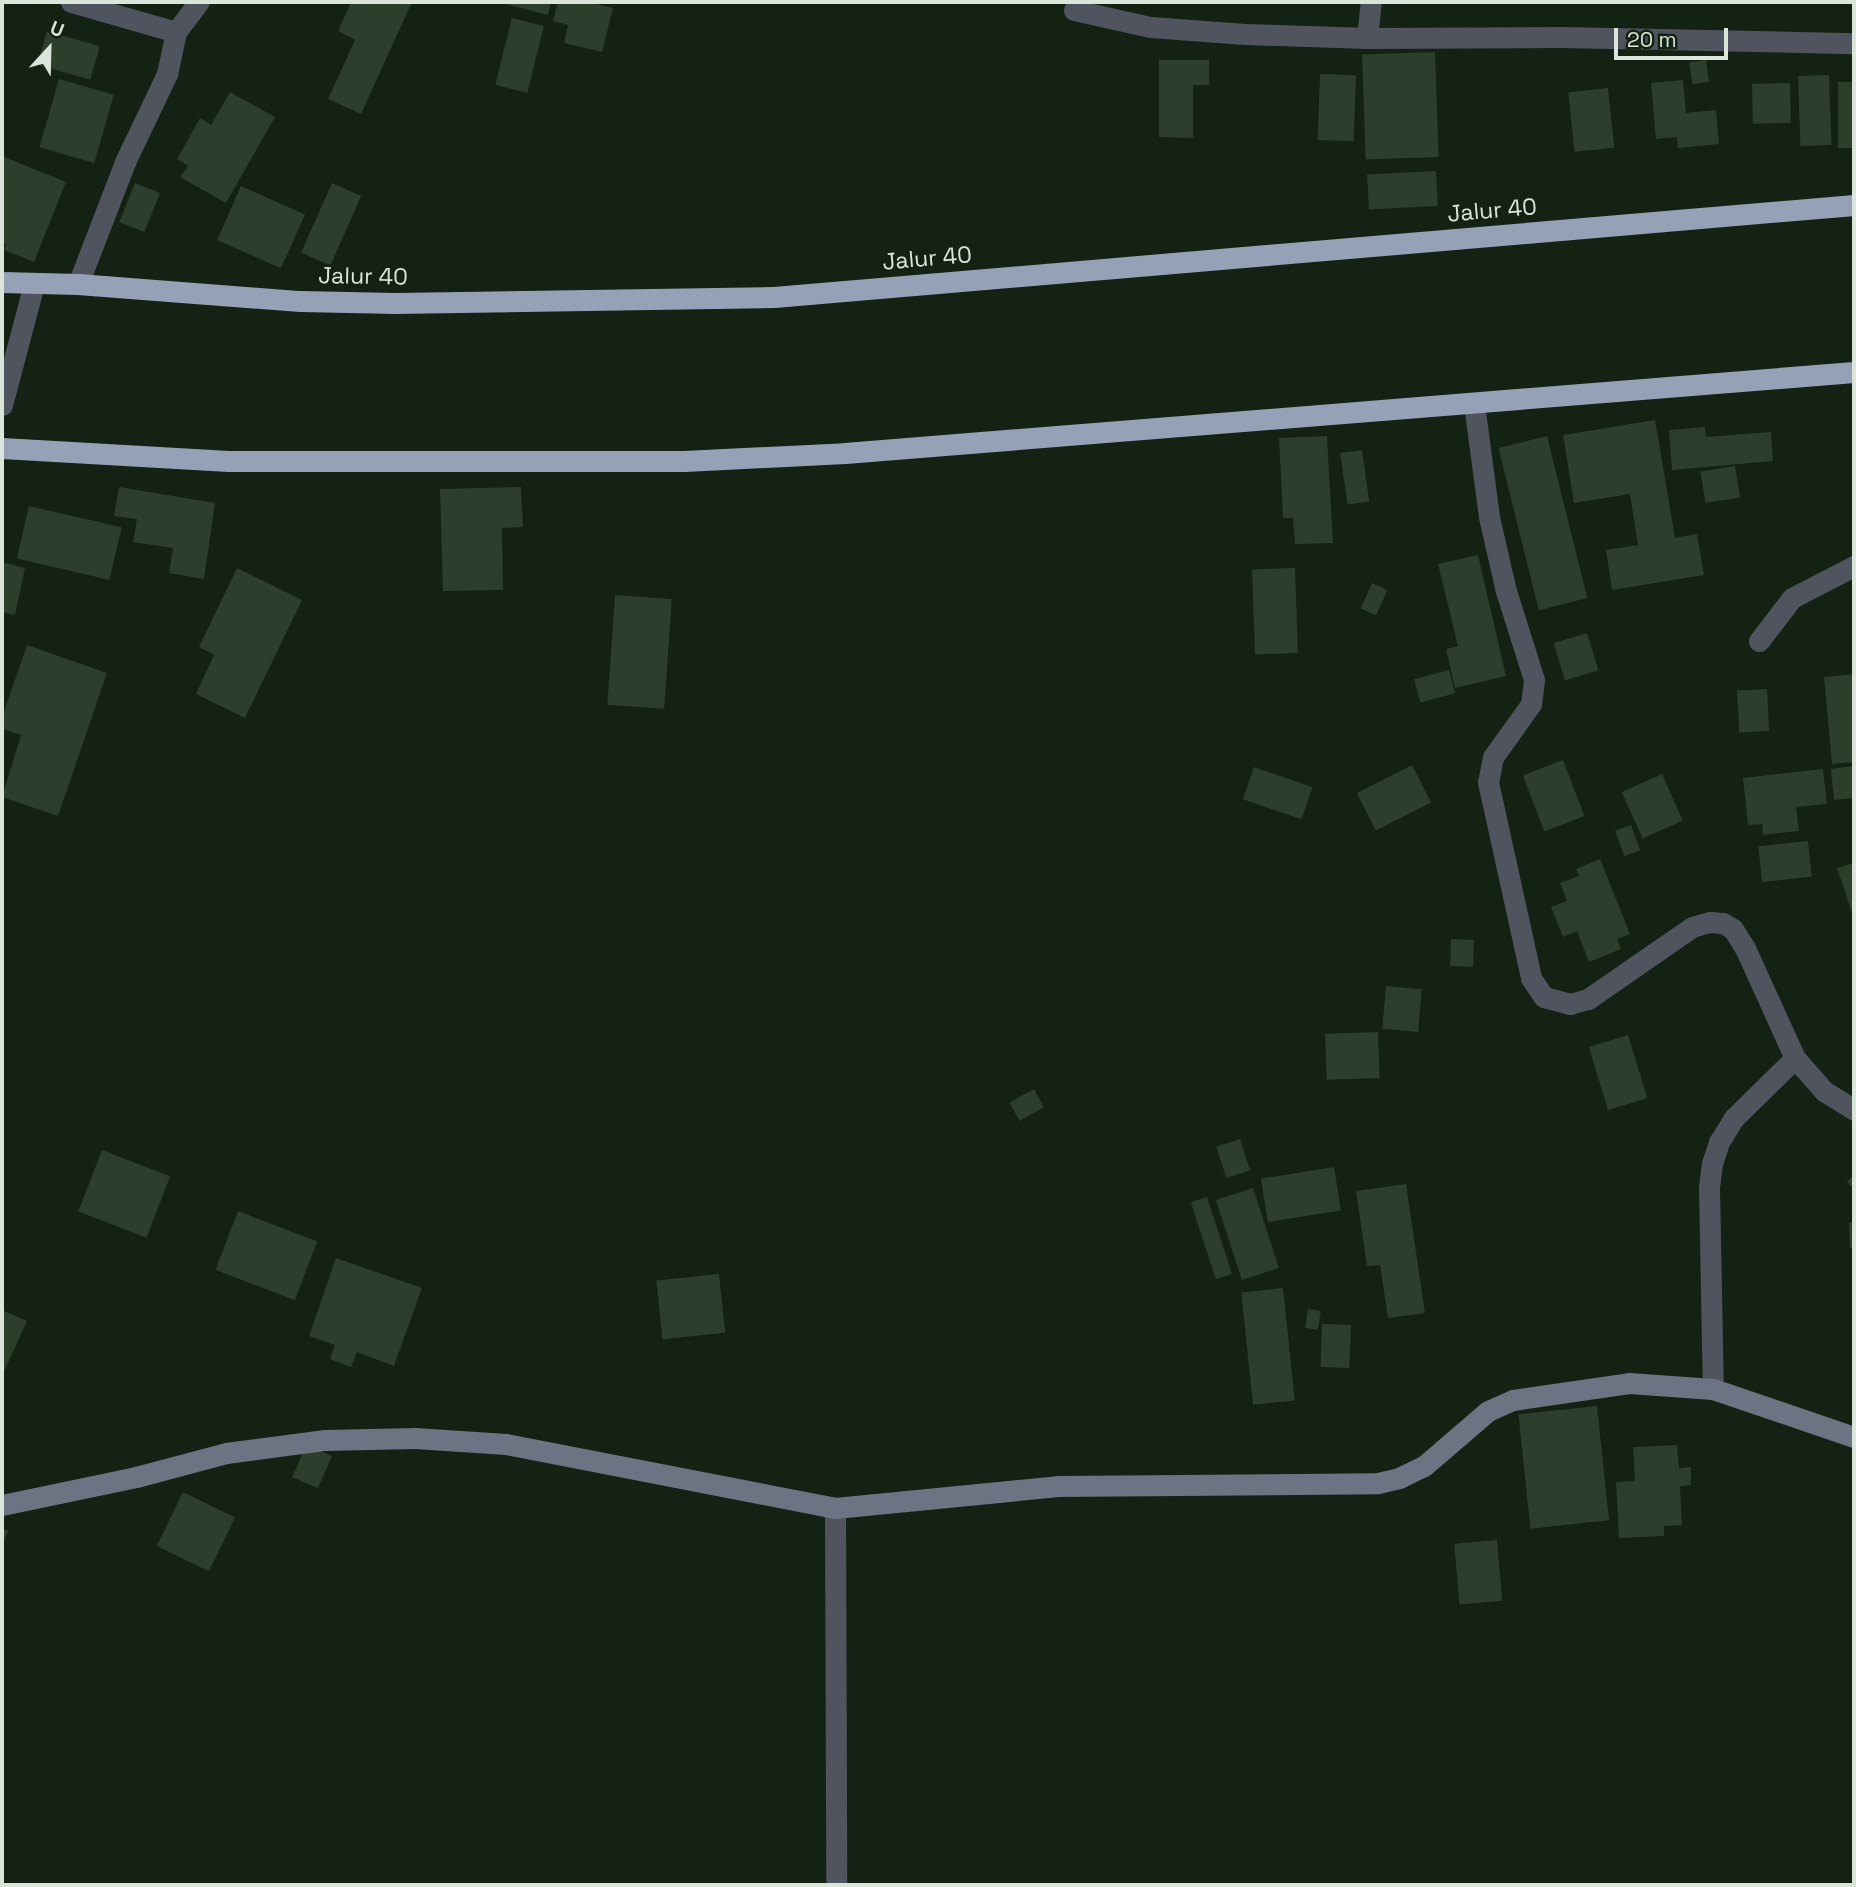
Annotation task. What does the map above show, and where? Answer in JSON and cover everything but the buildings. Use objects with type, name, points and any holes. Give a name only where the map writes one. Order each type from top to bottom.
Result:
[{"type":"highway","name":"Jalur 40","points":[[2,282],[78,284],[300,301],[368,303],[774,297],[1854,205]]},
{"type":"highway","points":[[2,448],[229,461],[684,461],[845,453],[1854,372]]},
{"type":"street","points":[[71,2],[176,32]]},
{"type":"street","points":[[1367,38],[1371,2]]},
{"type":"street","points":[[78,284],[125,162],[167,74],[176,32],[193,4]]},
{"type":"street","points":[[1074,10],[1150,27],[1367,38],[1561,37],[1854,43]]},
{"type":"street","points":[[2,405],[34,284]]},
{"type":"street","points":[[1474,404],[1489,517],[1506,591],[1534,680],[1531,704],[1497,750],[1488,782],[1531,978],[1544,997],[1570,1004],[1588,999],[1692,927],[1710,922],[1723,923],[1733,929],[1745,947],[1795,1058],[1825,1091],[1854,1110]]},
{"type":"street","points":[[1759,641],[1792,598],[1854,566]]},
{"type":"street","points":[[1713,1389],[1709,1187],[1712,1163],[1719,1142],[1734,1118],[1795,1058]]},
{"type":"street","points":[[2,1505],[136,1477],[226,1453],[325,1440],[415,1437],[506,1444],[835,1508],[1058,1486],[1378,1483],[1399,1478],[1424,1466],[1488,1410],[1513,1400],[1629,1383],[1713,1389],[1854,1437]]},
{"type":"street","points":[[835,1508],[836,1885]]}]
